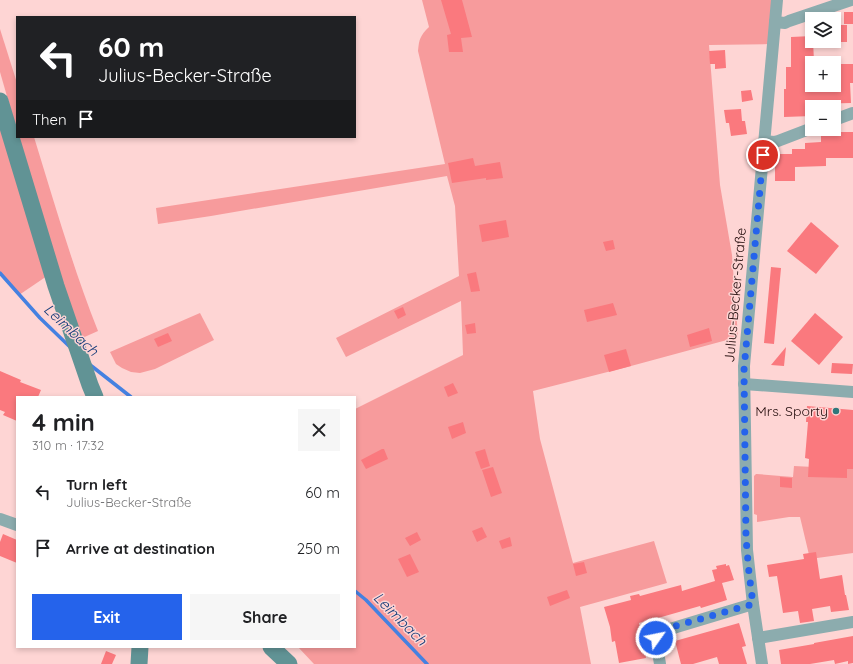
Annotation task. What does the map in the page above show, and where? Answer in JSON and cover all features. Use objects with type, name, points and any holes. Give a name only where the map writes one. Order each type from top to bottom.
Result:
[{"type":"main road","points":[[0,101],[64,310],[95,396]]},
{"type":"main road","points":[[139,664],[140,648]]},
{"type":"main road","points":[[272,648],[289,664]]},
{"type":"street","name":"Julius-Becker-Straße","points":[[762,664],[749,573],[747,544],[744,384],[777,0]]},
{"type":"street","points":[[775,22],[790,22],[851,0]]},
{"type":"street","points":[[841,117],[853,113]]},
{"type":"street","points":[[764,141],[778,141],[805,131]]},
{"type":"street","points":[[744,384],[853,392]]},
{"type":"street","points":[[0,519],[16,525]]},
{"type":"street","points":[[660,664],[656,640],[657,634],[660,632],[753,604]]},
{"type":"street","points":[[758,638],[853,622]]},
{"type":"shaded area","points":[[422,0],[777,0],[773,44],[709,45],[720,185],[732,255],[738,337],[533,391],[540,439],[573,563],[654,541],[667,583],[580,607],[591,664],[314,664],[299,648],[356,648],[356,408],[463,355],[461,301],[346,357],[336,338],[459,276],[455,206],[447,176],[158,224],[156,208],[445,164],[418,51],[420,38],[429,27]]},
{"type":"shaded area","points":[[0,29],[16,80],[16,128],[0,72]]},
{"type":"shaded area","points":[[0,121],[47,276],[19,295],[0,273]]},
{"type":"shaded area","points":[[19,138],[34,138],[72,259],[98,331],[80,339]]},
{"type":"shaded area","points":[[200,313],[214,340],[155,369],[140,373],[131,372],[116,364],[110,352]]},
{"type":"shaded area","points":[[794,466],[853,469],[853,553],[810,559],[800,517],[789,517],[757,522],[757,515],[754,514],[754,476],[757,474],[793,477]]},
{"type":"building","points":[[441,0],[462,0],[472,37],[461,38],[463,52],[449,52],[447,35],[451,34]]},
{"type":"building","points":[[844,12],[853,12],[853,24],[844,24]]},
{"type":"building","points":[[841,25],[847,25],[847,42],[841,42]]},
{"type":"building","points":[[805,36],[805,48],[813,48],[814,56],[805,56],[805,92],[841,92],[841,64],[853,64],[853,83],[850,83],[851,103],[841,103],[841,100],[805,100],[805,116],[784,117],[786,67],[791,67],[791,37]]},
{"type":"building","points":[[725,50],[726,68],[715,69],[715,64],[710,64],[709,51]]},
{"type":"building","points":[[751,90],[753,100],[742,102],[741,91]]},
{"type":"building","points":[[741,109],[742,121],[745,121],[747,134],[731,136],[729,123],[726,123],[724,110]]},
{"type":"building","points":[[841,132],[853,132],[853,158],[826,158],[826,166],[795,167],[795,181],[775,181],[775,154],[792,154],[792,149],[805,149],[805,143],[821,142],[821,136],[841,136]]},
{"type":"building","points":[[473,158],[475,166],[500,162],[503,178],[486,180],[486,178],[452,183],[448,163]]},
{"type":"building","points":[[506,220],[509,237],[482,242],[479,225]]},
{"type":"building","points":[[811,222],[839,246],[816,274],[787,251]]},
{"type":"building","points":[[613,240],[615,249],[606,251],[603,242]]},
{"type":"building","points":[[771,267],[781,268],[774,344],[764,343]]},
{"type":"building","points":[[476,272],[480,291],[471,292],[467,274]]},
{"type":"building","points":[[613,303],[617,315],[587,322],[584,310]]},
{"type":"building","points":[[403,307],[406,315],[398,319],[394,311]]},
{"type":"building","points":[[815,313],[843,337],[819,365],[791,341]]},
{"type":"building","points":[[475,323],[476,333],[467,334],[465,325]]},
{"type":"building","points":[[709,328],[712,341],[690,347],[687,335]]},
{"type":"building","points":[[168,333],[172,341],[158,347],[154,339]]},
{"type":"building","points":[[786,347],[784,366],[771,365]]},
{"type":"building","points":[[626,349],[631,366],[609,372],[604,355]]},
{"type":"building","points":[[832,363],[853,364],[852,374],[831,373]]},
{"type":"building","points":[[0,371],[21,380],[20,382],[41,390],[38,396],[16,396],[16,421],[3,415],[5,412],[0,410]]},
{"type":"building","points":[[453,383],[458,393],[448,397],[444,387]]},
{"type":"building","points":[[807,406],[853,410],[853,469],[847,469],[847,478],[808,477],[809,459],[805,458],[808,422],[806,422]]},
{"type":"building","points":[[463,422],[466,433],[452,439],[448,427]]},
{"type":"building","points":[[384,449],[388,459],[366,469],[361,460]]},
{"type":"building","points":[[485,449],[490,466],[481,469],[475,452]]},
{"type":"building","points":[[493,467],[502,493],[491,497],[482,470]]},
{"type":"building","points":[[780,477],[792,478],[792,488],[780,487]]},
{"type":"building","points":[[482,527],[487,537],[477,542],[472,531]]},
{"type":"building","points":[[417,532],[421,540],[410,546],[405,538]]},
{"type":"building","points":[[3,534],[16,540],[16,563],[0,556],[0,542]]},
{"type":"building","points":[[510,537],[512,546],[502,549],[499,541]]},
{"type":"building","points":[[816,552],[820,579],[842,575],[849,610],[831,612],[830,606],[812,609],[814,621],[800,623],[798,611],[783,613],[777,576],[769,577],[767,565],[804,559],[803,554]]},
{"type":"building","points":[[410,554],[419,572],[407,577],[398,559]]},
{"type":"building","points":[[584,562],[587,573],[576,576],[573,564]]},
{"type":"building","points":[[726,564],[726,566],[729,565],[734,580],[722,583],[727,600],[639,623],[646,658],[619,663],[615,641],[612,642],[610,627],[604,607],[631,600],[630,596],[639,594],[640,596],[681,585],[682,591],[715,581],[712,570],[717,569],[716,566]]},
{"type":"building","points":[[567,590],[570,598],[550,606],[547,597]]},
{"type":"building","points":[[739,623],[746,646],[742,647],[747,664],[719,664],[717,657],[693,664],[681,664],[675,641]]},
{"type":"building","points":[[853,636],[853,663],[848,664],[848,661],[835,664],[834,660],[810,664],[781,664],[779,650]]},
{"type":"building","points":[[106,651],[116,655],[112,664],[101,664]]},
{"type":"waterway","name":"Leimbach","points":[[0,273],[40,318],[70,347]]},
{"type":"waterway","name":"Leimbach","points":[[89,364],[130,396]]},
{"type":"waterway","name":"Leimbach","points":[[356,592],[366,600],[427,664]]},
{"type":"place","name":"Mrs. Sporty","points":[[836,411]]},
{"type":"route","points":[[656,638],[657,634],[665,629],[753,604],[746,538],[744,370],[763,155]]}]
